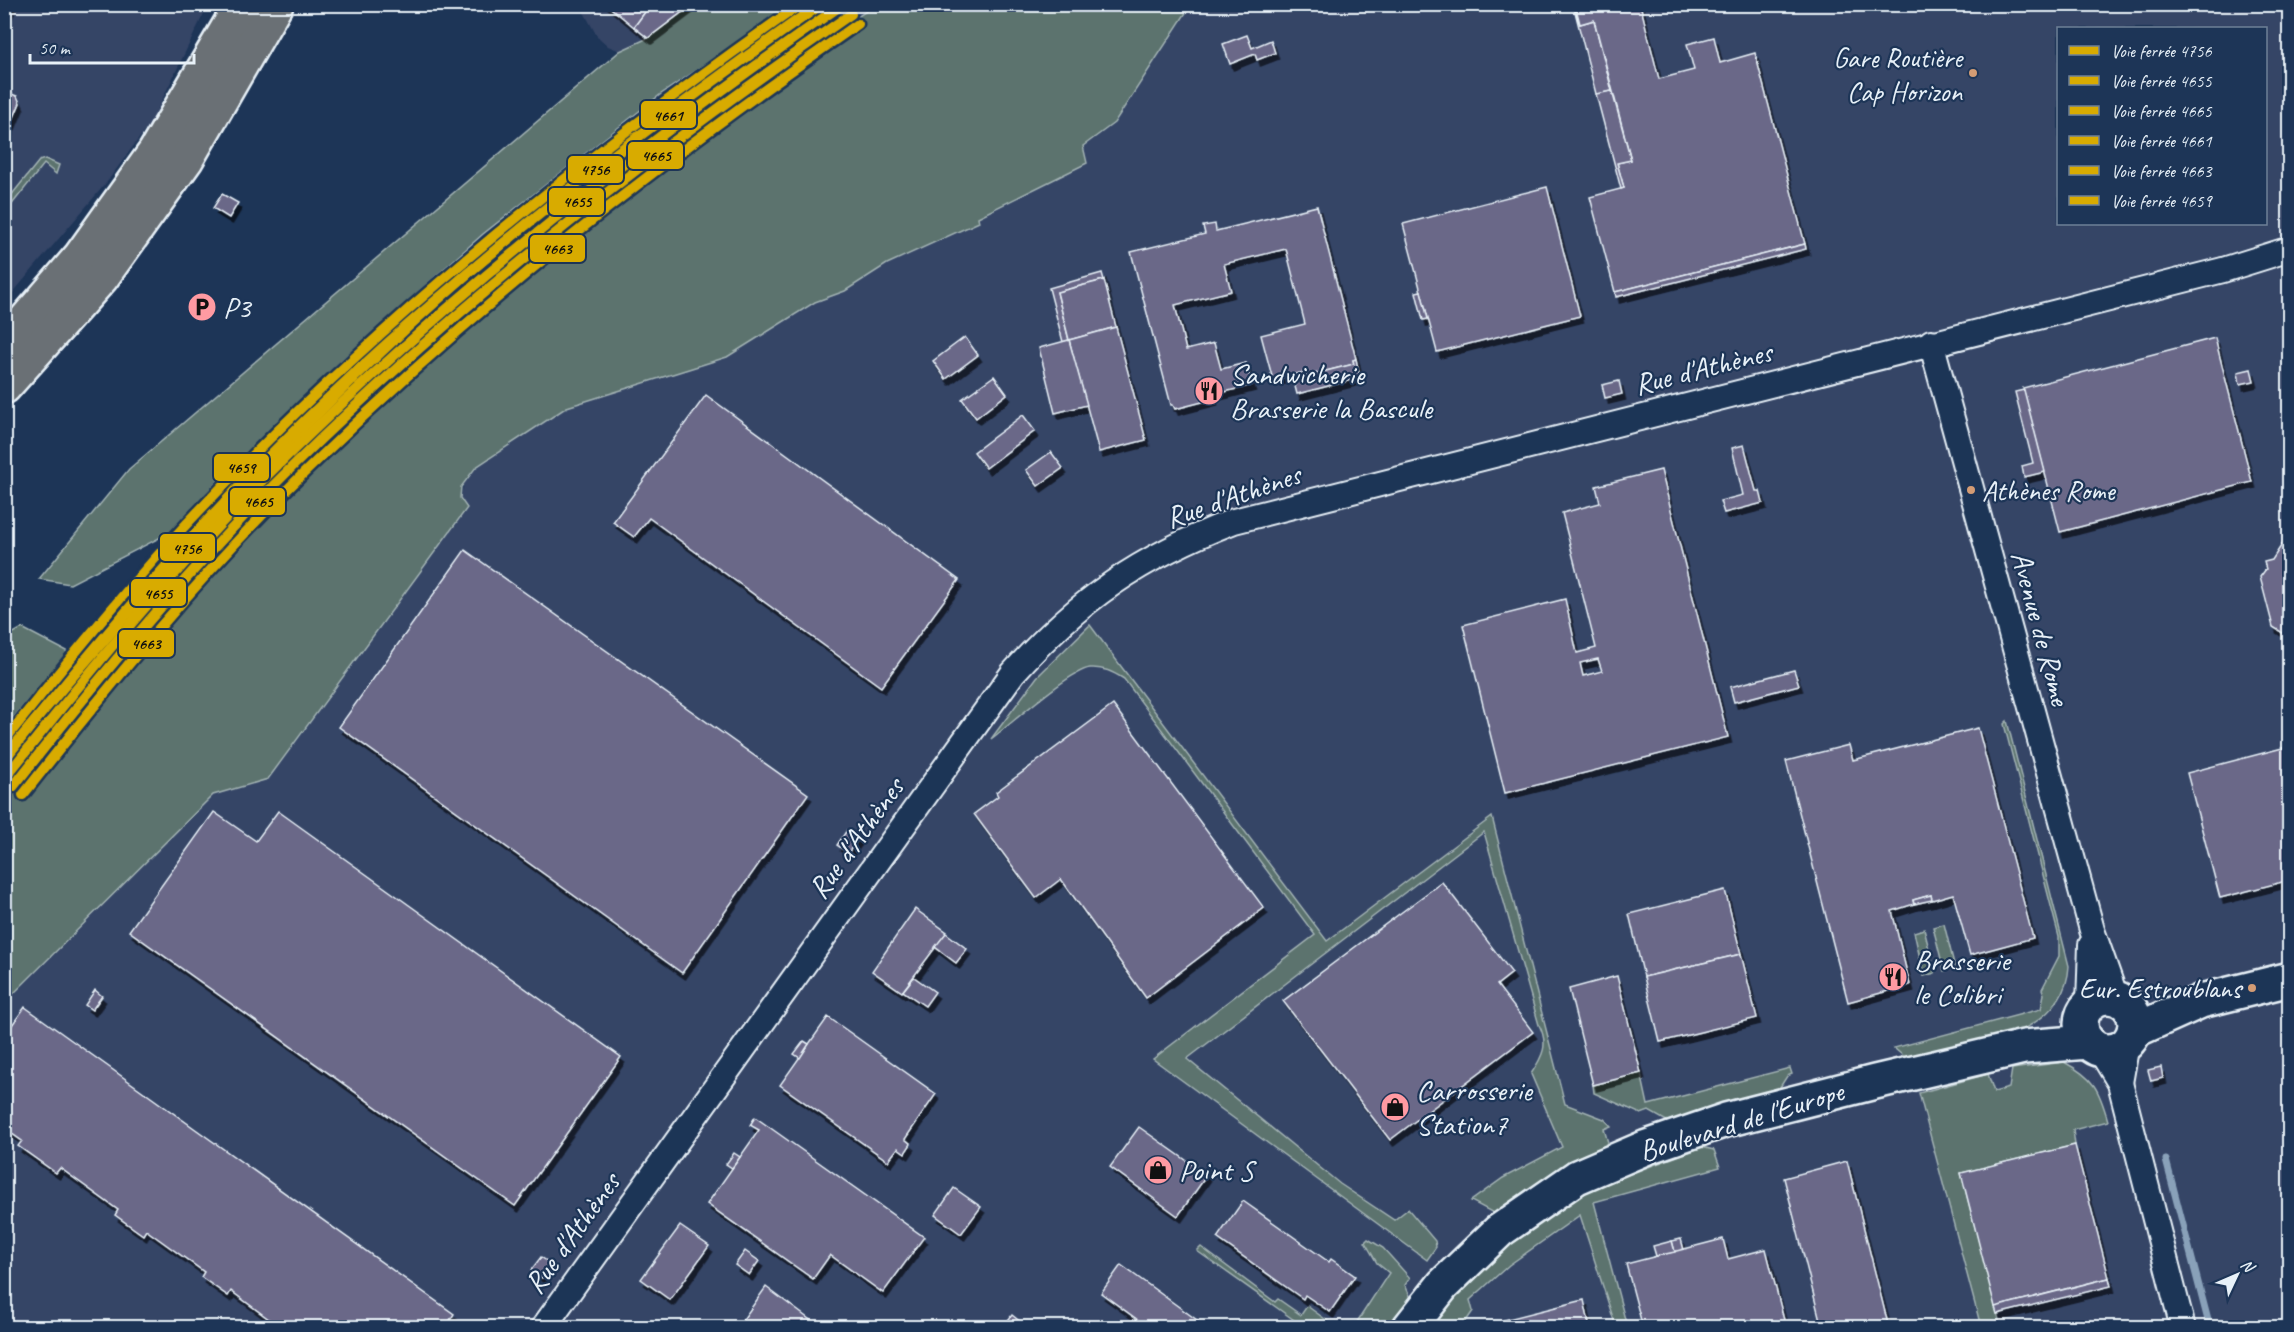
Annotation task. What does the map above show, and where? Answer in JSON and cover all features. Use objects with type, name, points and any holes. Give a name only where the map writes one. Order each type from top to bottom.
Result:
[{"type":"highway","points":[[4,345],[80,257],[155,152],[242,4]]},
{"type":"highway","points":[[4,387],[102,277],[186,160],[276,4]]},
{"type":"street","name":"Rue d'Athènes","points":[[543,1328],[1013,673],[1065,618],[1112,582],[1190,538],[1234,522],[1931,342],[2223,270],[2289,249]]},
{"type":"street","name":"Avenue de Rome","points":[[1931,342],[2092,930],[2120,1083],[2183,1328]]},
{"type":"street","name":"Boulevard de l'Europe","points":[[1409,1328],[1443,1285],[1470,1256],[1499,1231],[1577,1177],[1647,1147],[1725,1120],[2289,979]]},
{"type":"shaded area","points":[[5,5],[208,5],[152,121],[107,182],[5,302]]},
{"type":"shaded area","points":[[580,5],[693,5],[648,38],[620,51],[608,46],[597,36]]},
{"type":"shaded area","points":[[781,5],[877,5],[685,129],[526,255],[368,398],[225,537],[124,645],[5,801],[5,728],[68,652],[217,482],[341,361],[483,234],[661,94],[785,11]]},
{"type":"shaded area","points":[[1191,5],[2289,5],[2289,1327],[5,1327],[4,1002],[213,795],[268,779],[460,498],[466,477],[476,467],[567,407],[727,357],[815,302],[845,291],[887,264],[979,222],[977,217],[1087,162],[1083,146],[1114,123]]},
{"type":"green space","points":[[877,4],[1191,5],[1114,123],[1083,146],[1087,163],[978,217],[979,222],[887,264],[845,291],[815,302],[727,357],[567,407],[476,467],[461,487],[460,498],[467,508],[268,779],[213,795],[5,1002],[5,801],[124,645],[225,537],[368,398],[526,255],[685,129]]},
{"type":"green space","points":[[693,5],[782,5],[785,11],[661,94],[483,234],[341,361],[217,482],[173,531],[70,584],[39,579],[129,469],[620,51],[648,38]]},
{"type":"green space","points":[[45,159],[59,165],[56,174],[44,164],[5,213],[5,203],[39,161]]},
{"type":"green space","points":[[1090,625],[1327,941],[1492,817],[1565,1104],[1604,1119],[1611,1126],[1604,1129],[1609,1146],[1497,1215],[1471,1201],[1503,1178],[1562,1147],[1531,1074],[1541,1056],[1544,1038],[1484,832],[1187,1059],[1340,1184],[1394,1220],[1408,1209],[1435,1241],[1436,1247],[1427,1260],[1153,1059],[1315,935],[1120,676],[1099,668],[1081,671],[1068,678],[991,739],[1037,677]]},
{"type":"green space","points":[[22,628],[68,652],[5,728],[5,638]]},
{"type":"green space","points":[[2007,721],[2069,966],[2063,990],[2050,1010],[2032,1024],[2009,1036],[1957,1051],[1909,1061],[1894,1048],[2041,1009],[2044,994],[2042,989],[2059,956],[2059,937],[2004,724]]},
{"type":"green space","points":[[1944,924],[1955,968],[1944,971],[1933,927]]},
{"type":"green space","points":[[1924,929],[1935,973],[1924,976],[1914,932]]},
{"type":"green space","points":[[2064,1062],[2089,1079],[2098,1092],[2108,1121],[2073,1130],[2075,1145],[1961,1173],[2001,1327],[1981,1327],[1919,1093],[1988,1074],[1994,1092],[2009,1088],[2012,1069]]},
{"type":"green space","points":[[1790,1068],[1792,1074],[1787,1076],[1775,1095],[1670,1123],[1649,1111],[1641,1114],[1594,1093],[1593,1085],[1641,1073],[1648,1105]]},
{"type":"green space","points":[[1701,1147],[1714,1150],[1720,1167],[1594,1202],[1627,1327],[1616,1327],[1580,1215],[1509,1265],[1470,1300],[1473,1311],[1462,1327],[1437,1327],[1436,1321],[1451,1301],[1485,1264],[1504,1246],[1545,1215],[1603,1185]]},
{"type":"green space","points":[[1368,1239],[1383,1248],[1410,1278],[1405,1285],[1412,1300],[1393,1327],[1353,1328],[1389,1273],[1377,1263],[1365,1242]]},
{"type":"green space","points":[[1201,1247],[1275,1302],[1278,1299],[1301,1315],[1307,1306],[1336,1327],[1304,1327],[1197,1251]]},
{"type":"building","points":[[4,4],[12,4],[4,22]]},
{"type":"building","points":[[606,4],[651,4],[634,27]]},
{"type":"building","points":[[651,4],[693,4],[648,38],[634,27]]},
{"type":"building","points":[[1573,4],[1580,24],[1594,20],[1612,91],[1596,94]]},
{"type":"building","points":[[1575,4],[1640,4],[1659,79],[1694,70],[1687,44],[1714,37],[1720,63],[1755,53],[1805,244],[1615,292],[1590,197],[1624,188],[1617,163],[1631,160],[1594,20],[1580,24]]},
{"type":"building","points":[[1247,35],[1252,48],[1271,40],[1275,53],[1257,60],[1255,54],[1230,64],[1223,44]]},
{"type":"building","points":[[4,91],[17,96],[20,103],[4,141]]},
{"type":"building","points":[[1612,91],[1631,160],[1617,163],[1624,188],[1621,189],[1596,94]]},
{"type":"building","points":[[1547,187],[1580,316],[1437,352],[1403,224]]},
{"type":"building","points":[[222,194],[238,203],[229,218],[213,208]]},
{"type":"building","points":[[1317,206],[1356,359],[1353,360],[1354,364],[1306,376],[1305,372],[1273,380],[1261,335],[1305,324],[1286,249],[1224,264],[1231,291],[1175,305],[1186,350],[1214,343],[1221,369],[1246,363],[1252,385],[1213,395],[1214,399],[1175,409],[1171,405],[1131,252],[1205,234],[1203,226],[1215,224],[1216,231]]},
{"type":"building","points":[[1805,244],[1806,249],[1616,297],[1615,292]]},
{"type":"building","points":[[1102,273],[1104,280],[1057,292],[1069,340],[1063,342],[1049,288]]},
{"type":"building","points":[[1104,280],[1116,327],[1069,340],[1057,292]]},
{"type":"building","points":[[1421,291],[1428,319],[1423,320],[1416,292]]},
{"type":"building","points":[[1116,327],[1146,440],[1099,452],[1069,340]]},
{"type":"building","points":[[965,337],[978,355],[946,379],[933,361]]},
{"type":"building","points":[[2215,338],[2252,482],[2060,532],[2023,388]]},
{"type":"building","points":[[1069,340],[1087,405],[1055,413],[1039,348]]},
{"type":"building","points":[[1356,359],[1360,378],[1297,394],[1292,375],[1305,372],[1306,376],[1354,364],[1353,360]]},
{"type":"building","points":[[2251,369],[2254,381],[2240,384],[2238,372]]},
{"type":"building","points":[[994,376],[1007,394],[976,418],[962,399]]},
{"type":"building","points":[[1619,381],[1622,394],[1605,398],[1602,385]]},
{"type":"building","points":[[2024,390],[2045,472],[2024,477],[2022,466],[2033,463],[2015,392]]},
{"type":"building","points":[[706,395],[959,580],[881,687],[649,518],[634,537],[613,522]]},
{"type":"building","points":[[1023,415],[1035,431],[986,468],[974,452]]},
{"type":"building","points":[[1744,445],[1756,491],[1760,491],[1763,503],[1724,513],[1720,501],[1743,495],[1732,448]]},
{"type":"building","points":[[1051,452],[1063,468],[1038,486],[1026,470]]},
{"type":"building","points":[[1661,470],[1728,737],[1505,793],[1463,625],[1565,599],[1577,653],[1596,648],[1562,513],[1600,503],[1596,486]],"holes":[[[1598,659],[1602,671],[1583,676],[1580,663]]]},
{"type":"building","points":[[2290,532],[2290,638],[2285,640],[2283,633],[2273,627],[2260,577],[2266,569],[2264,562],[2272,560]]},
{"type":"building","points":[[465,550],[808,794],[682,973],[339,727]]},
{"type":"building","points":[[1794,670],[1799,685],[1734,702],[1730,687]]},
{"type":"building","points":[[1113,705],[1264,908],[1146,998],[1061,879],[1036,898],[974,814],[998,796],[996,792]]},
{"type":"building","points":[[1978,728],[2033,938],[1970,955],[1953,894],[1932,900],[1931,895],[1913,900],[1914,904],[1892,911],[1910,985],[1848,1002],[1786,761],[1849,745],[1853,760]]},
{"type":"building","points":[[2290,746],[2290,880],[2220,898],[2187,773]]},
{"type":"building","points":[[278,811],[621,1057],[515,1206],[129,931],[214,812],[256,841]]},
{"type":"building","points":[[847,830],[859,838],[848,853],[837,845]]},
{"type":"building","points":[[1442,882],[1512,973],[1497,985],[1533,1032],[1390,1140],[1283,1001]]},
{"type":"building","points":[[1725,890],[1741,954],[1644,977],[1629,914]]},
{"type":"building","points":[[1931,895],[1932,900],[1914,904],[1913,900]]},
{"type":"building","points":[[915,909],[947,932],[902,992],[872,971]]},
{"type":"building","points":[[946,933],[967,949],[956,963],[935,947]]},
{"type":"building","points":[[1741,954],[1757,1018],[1660,1042],[1644,977]]},
{"type":"building","points":[[1617,976],[1641,1073],[1593,1085],[1569,989]]},
{"type":"building","points":[[914,977],[935,992],[925,1006],[903,991]]},
{"type":"building","points":[[95,990],[102,996],[92,1010],[85,1005]]},
{"type":"building","points":[[25,1007],[454,1314],[445,1328],[281,1328],[231,1291],[228,1296],[201,1277],[204,1272],[146,1230],[143,1235],[115,1215],[118,1210],[60,1168],[56,1173],[18,1146],[22,1141],[4,1128],[4,1036]]},
{"type":"building","points":[[828,1017],[936,1094],[905,1139],[911,1144],[905,1153],[898,1148],[888,1161],[780,1085]]},
{"type":"building","points":[[804,1041],[809,1044],[800,1058],[794,1054]]},
{"type":"building","points":[[2161,1067],[2163,1078],[2151,1081],[2148,1070]]},
{"type":"building","points":[[755,1117],[924,1237],[883,1293],[830,1255],[813,1279],[707,1204],[759,1130],[750,1125]]},
{"type":"building","points":[[1139,1127],[1207,1175],[1178,1216],[1110,1167]]},
{"type":"building","points":[[2075,1145],[2109,1278],[1995,1307],[1961,1173]]},
{"type":"building","points":[[734,1153],[740,1157],[732,1168],[726,1164]]},
{"type":"building","points":[[1847,1161],[1889,1328],[1822,1328],[1784,1178]]},
{"type":"building","points":[[954,1188],[981,1207],[961,1234],[935,1215]]},
{"type":"building","points":[[1243,1201],[1329,1262],[1331,1259],[1355,1276],[1330,1312],[1305,1295],[1303,1299],[1217,1238]]},
{"type":"building","points":[[680,1226],[709,1246],[670,1300],[641,1279]]},
{"type":"building","points":[[1681,1239],[1684,1250],[1675,1252],[1672,1241]]},
{"type":"building","points":[[1723,1239],[1728,1259],[1766,1249],[1786,1328],[1643,1328],[1626,1264]]},
{"type":"building","points":[[1672,1241],[1675,1252],[1656,1256],[1653,1246]]},
{"type":"building","points":[[745,1251],[759,1261],[749,1275],[735,1265]]},
{"type":"building","points":[[541,1257],[552,1265],[542,1278],[531,1270]]},
{"type":"building","points":[[1121,1265],[1208,1328],[1149,1328],[1101,1293]]},
{"type":"building","points":[[2109,1278],[2111,1286],[1997,1314],[1995,1307]]},
{"type":"building","points":[[766,1287],[821,1328],[737,1328]]},
{"type":"building","points":[[1584,1300],[1590,1328],[1506,1328],[1504,1320]]},
{"type":"building","points":[[1012,1315],[1028,1328],[1011,1328],[1006,1323]]},
{"type":"waterway","points":[[2166,1160],[2210,1328]]},
{"type":"rail line","name":"4659","points":[[4,741],[169,543],[241,468],[391,324],[550,190],[632,126],[801,4]]},
{"type":"rail line","name":"4756","points":[[4,758],[186,549],[282,449],[381,352],[485,258],[594,170],[820,4]]},
{"type":"rail line","name":"4661","points":[[4,760],[69,679],[171,560],[278,447],[341,386],[472,269],[609,159],[822,4]]},
{"type":"rail line","name":"4655","points":[[4,779],[106,653],[177,571],[251,492],[354,392],[488,274],[626,162],[843,4]]},
{"type":"rail line","name":"4665","points":[[13,787],[80,703],[185,579],[259,500],[362,400],[428,340],[564,226],[705,118],[851,14]]},
{"type":"rail line","name":"4663","points":[[23,795],[124,669],[231,548],[371,409],[504,292],[572,236],[712,128],[858,24]]},
{"type":"place","name":"Gare Routière Cap Horizon","points":[[1973,73]]},
{"type":"place","name":"P3","points":[[202,307]]},
{"type":"place","name":"Sandwicherie Brasserie la Bascule","points":[[1209,391]]},
{"type":"place","name":"Athènes Rome","points":[[1971,490]]},
{"type":"place","name":"Brasserie le Colibri","points":[[1893,977]]},
{"type":"place","name":"Eur. Estroublans","points":[[2252,988]]},
{"type":"place","name":"Carrosserie Station7","points":[[1395,1107]]},
{"type":"place","name":"Point S","points":[[1158,1170]]}]
